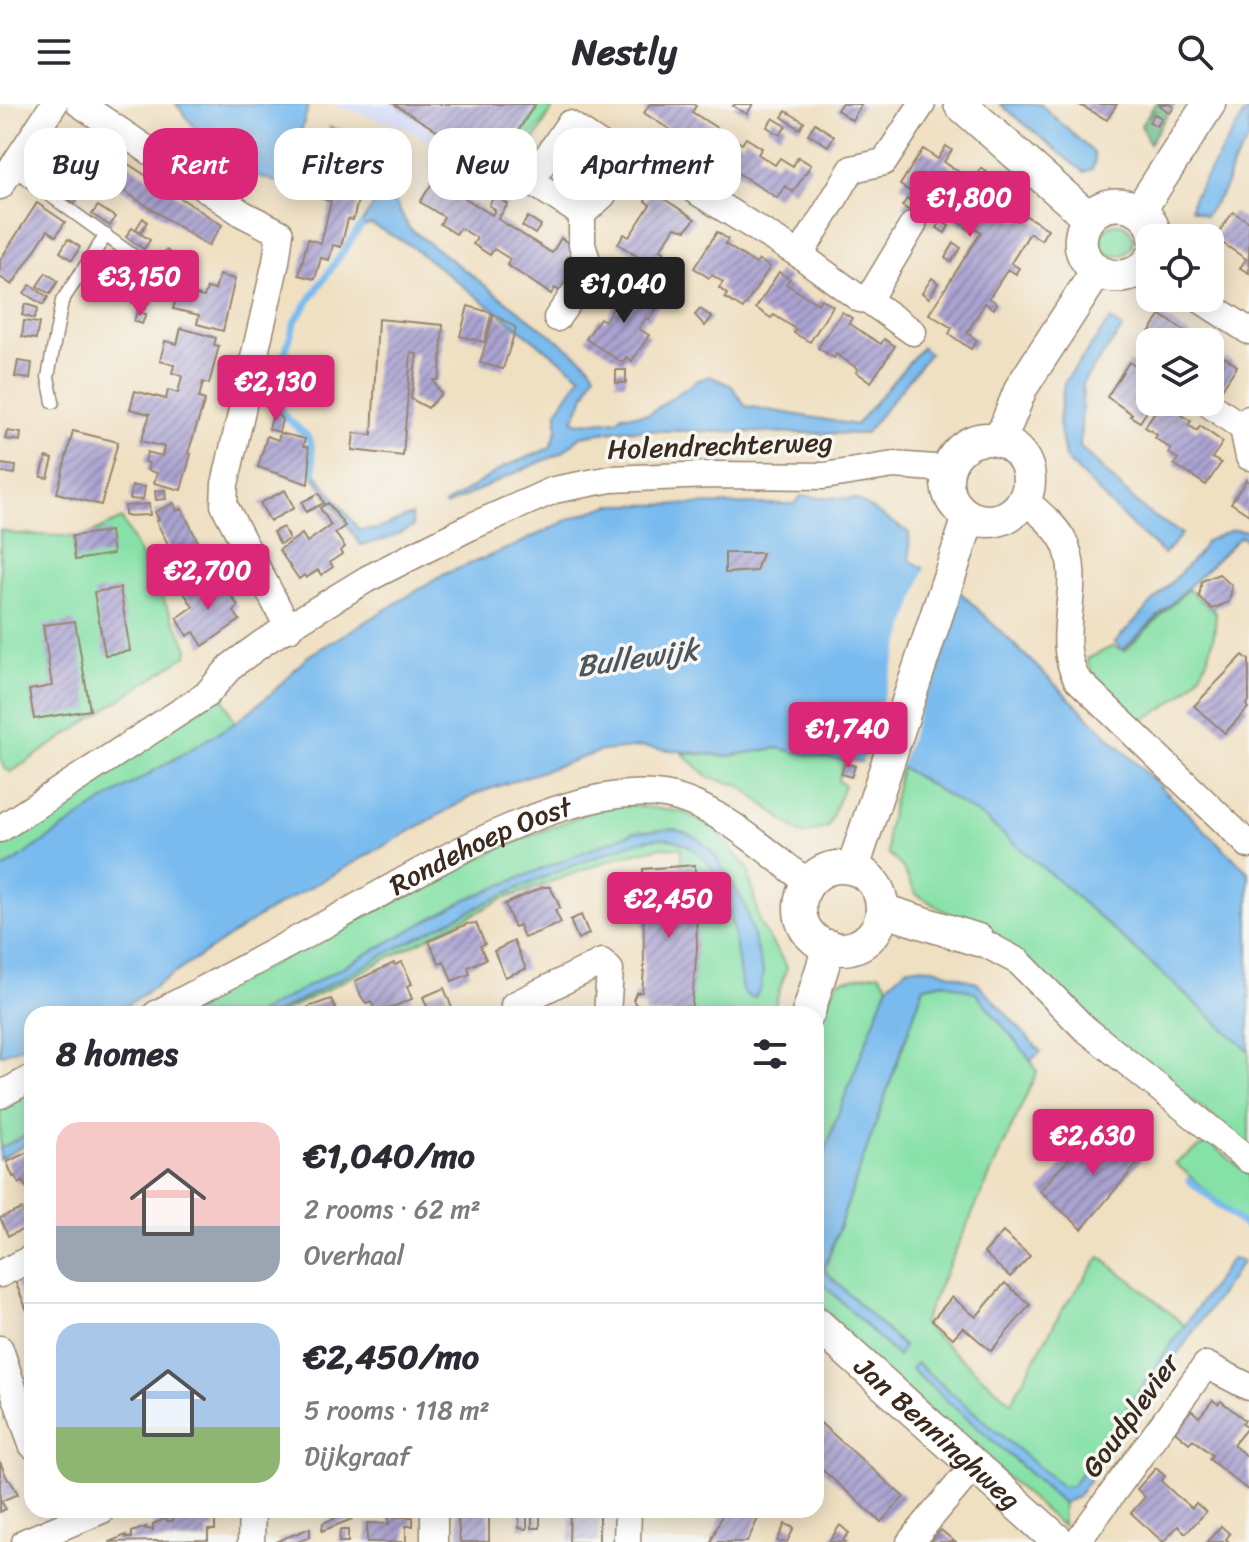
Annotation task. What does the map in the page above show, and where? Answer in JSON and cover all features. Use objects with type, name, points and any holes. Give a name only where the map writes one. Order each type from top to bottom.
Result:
[{"type":"street","points":[[6,177],[54,104]]},
{"type":"street","points":[[80,104],[243,214],[280,233],[225,484],[224,505],[289,629]]},
{"type":"street","points":[[800,255],[852,169],[884,162],[922,104]]},
{"type":"street","points":[[960,104],[1089,218]]},
{"type":"street","points":[[1140,210],[1209,104]]},
{"type":"street","points":[[553,148],[531,181],[553,195]]},
{"type":"street","points":[[560,200],[582,214]]},
{"type":"street","points":[[557,318],[583,281],[588,263],[582,245],[582,214],[597,200]]},
{"type":"street","points":[[711,200],[800,255],[860,299],[868,300],[913,332]]},
{"type":"street","points":[[1136,272],[1122,278],[1097,271],[1083,254],[1083,230],[1089,218],[1108,205],[1120,204],[1140,210],[1151,224]]},
{"type":"street","points":[[868,300],[913,225]]},
{"type":"street","points":[[1000,441],[1021,388],[1097,271]]},
{"type":"street","points":[[1220,312],[1249,331]]},
{"type":"street","points":[[1224,411],[1246,423],[1249,457]]},
{"type":"street","points":[[987,439],[1000,441],[1011,446],[1026,465],[1028,488],[1016,510],[994,521],[981,521],[957,508],[950,497],[948,469],[954,457],[974,442],[987,439]]},
{"type":"street","name":"Holendrechterweg","points":[[0,829],[206,695],[231,666],[367,579],[470,527],[554,490],[611,479],[711,475],[824,476],[894,465],[948,469]]},
{"type":"street","points":[[1024,499],[1056,529],[1069,556],[1068,653],[1077,679],[1249,845]]},
{"type":"street","points":[[853,868],[969,517]]},
{"type":"street","name":"Rondehoep Oost","points":[[171,1006],[473,844],[561,808],[615,794],[665,795],[699,806],[728,823],[808,883]]},
{"type":"street","points":[[836,867],[853,868],[875,884],[881,896],[880,922],[865,941],[854,947],[829,946],[808,932],[800,908],[808,883],[820,872],[836,867]]},
{"type":"street","points":[[882,910],[978,940],[1019,962],[1083,1027],[1249,1160]]},
{"type":"street","points":[[810,1006],[829,946]]},
{"type":"street","points":[[519,1006],[602,962],[610,970],[608,1006]]},
{"type":"street","points":[[0,1095],[24,1082]]},
{"type":"street","points":[[0,1274],[24,1262]]},
{"type":"street","name":"Jan Benninghweg","points":[[824,1330],[1059,1542]]},
{"type":"street","points":[[0,1349],[24,1421]]},
{"type":"street","name":"Goudplevier","points":[[1077,1542],[1206,1365],[1249,1387]]},
{"type":"street","points":[[910,1542],[973,1467]]},
{"type":"street","points":[[40,1532],[79,1518]]},
{"type":"street","points":[[251,1542],[252,1518]]},
{"type":"street","points":[[434,1518],[434,1542]]},
{"type":"street","points":[[627,1542],[628,1518]]},
{"type":"lane","points":[[6,177],[106,235],[145,264]]},
{"type":"lane","points":[[53,402],[48,377],[62,301],[106,235]]},
{"type":"shaded area","points":[[330,104],[540,104],[525,128],[428,128],[428,142],[412,132],[412,128]]},
{"type":"green space","points":[[540,104],[555,104],[537,136],[537,128],[525,128]]},
{"type":"green space","points":[[1155,104],[1174,104],[1149,144],[1141,125]]},
{"type":"green space","points":[[1117,224],[1128,229],[1133,240],[1128,251],[1117,256],[1106,251],[1101,240],[1106,229]]},
{"type":"green space","points":[[122,519],[188,648],[187,655],[11,772],[4,768],[0,756],[0,530],[15,534],[83,537]]},
{"type":"green space","points":[[1188,589],[1216,613],[1210,653],[1194,682],[1183,693],[1135,724],[1092,672],[1087,659],[1113,646],[1125,651]]},
{"type":"green space","points":[[222,695],[235,723],[110,797],[0,871],[0,833]]},
{"type":"green space","points":[[778,748],[820,757],[845,758],[838,781],[844,785],[828,827],[802,835],[739,785],[710,778],[682,753],[727,756]]},
{"type":"green space","points":[[901,767],[985,819],[1249,1051],[1249,1145],[968,925],[916,894],[903,868],[888,853],[887,832]]},
{"type":"green space","points":[[613,803],[683,812],[714,828],[748,869],[760,924],[787,967],[775,1006],[676,1006],[683,938],[681,848],[662,847],[619,857],[501,900],[295,1006],[189,1006],[504,846]]},
{"type":"green space","points":[[879,973],[888,985],[824,1156],[824,1010],[838,981]]},
{"type":"green space","points":[[944,982],[976,992],[1031,1060],[1037,1072],[922,1324],[1011,1402],[1062,1310],[1100,1257],[1185,1326],[1072,1486],[1062,1488],[917,1363],[911,1369],[1063,1503],[1062,1526],[869,1357],[824,1308],[824,1285],[898,1356],[903,1346],[824,1271],[924,986]]},
{"type":"green space","points":[[24,1090],[24,1146],[0,1158],[0,1103]]},
{"type":"green space","points":[[1208,1142],[1249,1174],[1249,1228],[1175,1163]]},
{"type":"water","points":[[176,104],[309,104],[302,128],[274,128],[274,181],[258,176],[258,128],[195,128]]},
{"type":"water","points":[[1000,104],[1040,104],[1094,153],[1092,169],[1085,172],[1076,166]]},
{"type":"water","points":[[1249,106],[1249,139],[1232,166],[1224,190],[1205,216],[1191,209],[1193,198]]},
{"type":"water","points":[[377,200],[396,200],[409,228],[588,363],[595,373],[573,421],[580,423],[618,420],[622,415],[649,414],[696,381],[710,376],[732,386],[745,406],[856,425],[922,347],[929,354],[865,434],[621,430],[581,436],[562,453],[446,506],[504,467],[550,448],[557,430],[557,411],[581,376],[408,244],[371,224],[358,228]]},
{"type":"water","points":[[1110,320],[1123,328],[1083,382],[1080,447],[1144,510],[1182,534],[1164,554],[1065,458],[1059,422],[1064,383]]},
{"type":"water","points":[[311,472],[317,475],[359,530],[378,529],[411,515],[413,527],[387,539],[361,545]]},
{"type":"water","name":"Bullewijk","points":[[801,496],[856,499],[909,533],[910,560],[958,590],[1249,873],[1249,1051],[985,819],[901,767],[820,757],[778,748],[727,756],[641,747],[602,751],[478,793],[263,914],[125,1006],[24,1006],[24,1046],[0,1055],[0,871],[110,797],[235,723],[272,693],[308,656],[445,574],[572,518],[611,505],[794,504]]},
{"type":"water","points":[[1232,530],[1249,531],[1249,544],[1241,536],[1123,650],[1115,642],[1199,553],[1206,541]]},
{"type":"water","points":[[675,829],[698,838],[714,854],[744,903],[763,972],[761,988],[755,997],[749,997],[742,991],[730,914],[717,877],[695,850],[661,838],[625,846],[509,892],[289,1006],[272,1006],[467,899],[634,832]]},
{"type":"water","points":[[908,967],[934,968],[978,983],[1041,1052],[1031,1060],[976,993],[944,982],[924,986],[824,1270],[824,1156],[888,985]]},
{"type":"water","points":[[24,1136],[24,1146],[0,1159],[0,1148]]},
{"type":"water","points":[[1231,1259],[1243,1261],[1077,1497],[1063,1503],[911,1369],[916,1363],[1062,1487],[1072,1486]]},
{"type":"water","points":[[824,1270],[903,1347],[898,1357],[824,1285]]},
{"type":"pier","points":[[926,564],[961,588],[899,771],[861,765]]},
{"type":"building","points":[[394,104],[535,104],[520,128],[432,128]]},
{"type":"building","points":[[650,104],[693,104],[696,106],[692,112],[717,128],[667,128],[644,113]]},
{"type":"building","points":[[753,104],[747,114],[733,106]]},
{"type":"building","points":[[841,104],[862,104],[852,120],[837,110]]},
{"type":"building","points":[[1078,104],[1117,104],[1107,120]]},
{"type":"building","points":[[1158,104],[1169,104],[1174,107],[1170,113]]},
{"type":"building","points":[[786,111],[804,122],[800,129],[782,117]]},
{"type":"building","points":[[1154,114],[1162,118],[1157,126],[1149,122]]},
{"type":"building","points":[[773,118],[786,126],[780,135],[767,127]]},
{"type":"building","points":[[815,123],[834,136],[828,146],[808,134]]},
{"type":"building","points":[[746,138],[762,148],[758,154],[775,165],[780,158],[793,166],[798,157],[811,165],[793,192],[785,186],[777,198],[741,175],[741,143]]},
{"type":"building","points":[[946,146],[952,150],[944,162],[973,181],[981,168],[987,172],[979,185],[994,195],[989,203],[1018,221],[1023,214],[1048,229],[1041,240],[1030,233],[1011,263],[1019,268],[1016,274],[1008,269],[989,298],[997,303],[994,309],[985,303],[967,333],[977,340],[971,349],[949,334],[952,328],[929,314],[981,232],[974,227],[972,231],[900,185],[923,149],[938,159]]},
{"type":"building","points":[[127,163],[143,174],[143,200],[184,200],[222,225],[208,246],[127,193]]},
{"type":"building","points":[[428,190],[428,200],[468,200],[492,215],[495,210],[489,205],[492,200],[501,200],[508,204],[498,219],[552,253],[561,238],[574,247],[565,261],[581,272],[566,295],[555,288],[551,294],[507,265],[510,259],[494,249],[490,255],[473,244],[477,238],[460,228],[456,234],[440,224],[444,217],[420,202]]},
{"type":"building","points":[[907,199],[922,208],[917,215],[902,206]]},
{"type":"building","points":[[327,200],[358,200],[353,220],[348,219],[341,247],[333,245],[329,260],[321,258],[315,279],[299,275],[308,239],[321,243],[331,201]]},
{"type":"building","points":[[666,200],[695,219],[686,230],[675,227],[660,250],[664,252],[654,267],[618,244],[624,234],[629,237],[650,205],[645,201]]},
{"type":"building","points":[[37,203],[65,222],[56,236],[48,230],[12,285],[0,277],[0,260]]},
{"type":"building","points":[[98,206],[115,217],[110,226],[92,214]]},
{"type":"building","points":[[1233,212],[1249,222],[1249,273],[1240,268],[1246,259],[1224,244],[1224,225]]},
{"type":"building","points":[[528,217],[541,225],[535,234],[522,226]]},
{"type":"building","points":[[143,218],[147,222],[141,232],[136,229]]},
{"type":"building","points":[[941,221],[949,226],[945,233],[937,228]]},
{"type":"building","points":[[132,228],[150,240],[144,249],[126,237]]},
{"type":"building","points":[[717,232],[728,239],[725,244],[756,264],[759,260],[770,267],[743,309],[725,298],[727,294],[719,288],[723,282],[712,275],[709,278],[694,268]]},
{"type":"building","points":[[68,239],[80,247],[72,260],[60,252]]},
{"type":"building","points":[[954,243],[961,248],[951,262],[945,258]]},
{"type":"building","points":[[166,250],[184,262],[178,271],[160,259]]},
{"type":"building","points":[[103,258],[155,293],[144,310],[91,276]]},
{"type":"building","points":[[779,272],[790,279],[786,284],[818,304],[821,299],[833,306],[810,342],[794,333],[796,329],[774,315],[771,318],[756,308]]},
{"type":"building","points":[[46,273],[58,281],[50,294],[37,286]]},
{"type":"building","points":[[219,275],[235,279],[223,331],[197,324],[199,315],[173,309],[176,299],[161,295],[157,286],[164,276],[180,285],[178,290],[204,297],[207,288],[215,290]]},
{"type":"building","points":[[932,278],[938,283],[929,298],[922,293]]},
{"type":"building","points":[[622,281],[659,304],[639,329],[649,335],[632,361],[626,357],[623,363],[586,339],[600,318],[605,321],[621,295],[616,292]]},
{"type":"building","points":[[30,285],[48,297],[43,305],[24,293]]},
{"type":"building","points":[[25,304],[38,308],[34,319],[22,315]]},
{"type":"building","points":[[468,306],[492,313],[484,342],[460,336]]},
{"type":"building","points":[[700,309],[712,317],[705,326],[695,315]]},
{"type":"building","points":[[137,312],[146,314],[142,324],[134,321]]},
{"type":"building","points":[[842,312],[852,318],[849,323],[865,334],[881,344],[884,339],[895,346],[871,382],[836,354],[834,358],[818,348]]},
{"type":"building","points":[[494,314],[516,328],[503,369],[480,363]]},
{"type":"building","points":[[1161,315],[1180,328],[1152,328]]},
{"type":"building","points":[[378,319],[443,325],[440,373],[438,380],[433,380],[441,394],[428,408],[411,399],[417,354],[411,353],[403,456],[352,450],[354,433],[372,435]]},
{"type":"building","points":[[24,321],[39,323],[36,339],[22,337]]},
{"type":"building","points":[[181,328],[216,338],[214,345],[219,346],[209,384],[203,382],[199,398],[205,400],[188,453],[191,454],[181,490],[154,483],[157,473],[147,470],[147,452],[162,456],[164,447],[141,441],[150,414],[130,409],[135,391],[166,399],[168,390],[178,393],[182,376],[172,373],[174,365],[160,361],[165,341],[177,344]]},
{"type":"building","points":[[1224,358],[1237,366],[1224,386]]},
{"type":"building","points":[[18,361],[32,363],[30,379],[15,377]]},
{"type":"building","points":[[1129,362],[1136,367],[1136,416],[1144,416],[1140,422],[1107,397]]},
{"type":"building","points":[[616,370],[626,370],[626,383],[616,383]]},
{"type":"building","points":[[274,410],[282,420],[279,432],[269,429]]},
{"type":"building","points":[[1152,416],[1183,416],[1191,421],[1188,425],[1197,431],[1200,426],[1223,442],[1212,458],[1221,463],[1206,485],[1174,464],[1178,459],[1169,453],[1171,449],[1145,427]]},
{"type":"building","points":[[7,431],[21,433],[20,441],[5,439]]},
{"type":"building","points":[[73,431],[118,442],[101,505],[57,493]]},
{"type":"building","points":[[280,433],[305,439],[303,446],[308,447],[310,463],[308,484],[258,467],[267,436],[278,440]]},
{"type":"building","points":[[46,457],[53,459],[48,478],[41,477]]},
{"type":"building","points":[[1,464],[16,466],[15,474],[0,472]]},
{"type":"building","points":[[1246,480],[1249,482],[1249,515],[1231,503]]},
{"type":"building","points":[[132,486],[145,487],[143,500],[130,499]]},
{"type":"building","points":[[165,490],[166,499],[156,500],[155,491]]},
{"type":"building","points":[[285,490],[294,508],[270,521],[260,503]]},
{"type":"building","points":[[319,493],[324,503],[306,512],[302,502]]},
{"type":"building","points":[[174,503],[177,511],[182,509],[207,560],[182,572],[177,563],[160,573],[151,558],[170,548],[156,521],[159,520],[155,512]]},
{"type":"building","points":[[328,503],[345,526],[335,533],[345,547],[340,551],[342,554],[330,562],[333,567],[321,575],[318,570],[299,579],[279,550],[302,534],[307,542],[331,525],[320,508]]},
{"type":"building","points":[[149,504],[150,515],[125,516],[125,506]]},
{"type":"building","points":[[283,527],[289,539],[280,544],[273,532]]},
{"type":"building","points":[[110,531],[113,554],[75,560],[72,536]]},
{"type":"building","points":[[725,553],[762,553],[756,571],[725,573]]},
{"type":"building","points":[[1219,574],[1232,586],[1229,602],[1212,609],[1199,597],[1202,581]]},
{"type":"building","points":[[196,576],[209,597],[225,586],[238,606],[234,612],[240,620],[203,646],[194,632],[187,636],[177,618],[193,607],[181,588]]},
{"type":"building","points":[[120,588],[130,651],[105,655],[94,592]]},
{"type":"building","points":[[75,621],[90,710],[34,719],[29,690],[52,686],[43,625]]},
{"type":"building","points":[[1243,655],[1249,660],[1248,708],[1225,733],[1194,706]]},
{"type":"building","points":[[845,763],[855,766],[851,777],[841,774]]},
{"type":"building","points":[[695,865],[697,948],[692,1006],[641,1006],[633,1000],[636,993],[642,992],[644,970],[643,869]]},
{"type":"building","points":[[543,887],[550,887],[556,898],[560,908],[555,910],[561,923],[524,938],[519,925],[514,927],[505,904]]},
{"type":"building","points":[[581,915],[589,934],[578,939],[570,920]]},
{"type":"building","points":[[476,923],[485,944],[480,946],[486,959],[468,967],[470,974],[452,981],[444,961],[439,963],[429,941]]},
{"type":"building","points":[[514,941],[526,969],[505,977],[494,951]]},
{"type":"building","points":[[402,962],[412,984],[407,986],[412,999],[395,1006],[373,1006],[371,1001],[366,1003],[355,981]]},
{"type":"building","points":[[444,988],[451,1006],[427,1006],[423,997]]},
{"type":"building","points":[[331,999],[334,1006],[311,1006]]},
{"type":"building","points":[[1124,1130],[1148,1151],[1082,1229],[1040,1191],[1087,1138],[1104,1153]]},
{"type":"building","points":[[24,1154],[24,1183],[19,1184],[13,1177],[7,1162]]},
{"type":"building","points":[[22,1209],[24,1229],[8,1236],[0,1218]]},
{"type":"building","points":[[1003,1232],[1030,1256],[1010,1277],[984,1253]]},
{"type":"building","points":[[24,1276],[24,1303],[15,1281]]},
{"type":"building","points":[[1005,1283],[1030,1305],[991,1351],[963,1327],[953,1338],[932,1320],[952,1297],[976,1317]]},
{"type":"building","points":[[1213,1400],[1218,1404],[1221,1401],[1245,1420],[1242,1423],[1247,1428],[1233,1445],[1249,1458],[1249,1491],[1209,1459],[1212,1455],[1193,1439],[1189,1443],[1175,1431],[1191,1410],[1199,1417]]},
{"type":"building","points":[[824,1426],[904,1497],[881,1522],[824,1471]]},
{"type":"building","points":[[0,1462],[18,1494],[1,1501],[6,1509],[0,1512]]},
{"type":"building","points":[[1156,1468],[1165,1476],[1161,1481],[1176,1495],[1192,1508],[1196,1503],[1206,1512],[1186,1533],[1178,1526],[1163,1542],[1131,1513],[1145,1497],[1137,1489]]},
{"type":"building","points":[[167,1518],[167,1521],[173,1521],[173,1518],[215,1518],[215,1530],[208,1530],[208,1540],[109,1542],[126,1535],[126,1538],[132,1538],[132,1532],[146,1527],[153,1530],[153,1524]]},
{"type":"building","points":[[335,1518],[352,1518],[322,1531],[323,1523]]},
{"type":"building","points":[[389,1518],[413,1518],[413,1526],[406,1526],[406,1542],[367,1542],[367,1523],[389,1524]]},
{"type":"building","points":[[458,1518],[489,1518],[489,1542],[460,1542]]},
{"type":"building","points":[[519,1518],[527,1518],[527,1529],[519,1528]]},
{"type":"building","points":[[532,1518],[540,1518],[540,1528],[532,1528]]},
{"type":"building","points":[[570,1518],[599,1518],[599,1542],[569,1542]]},
{"type":"building","points":[[721,1518],[758,1518],[747,1542],[711,1542]]},
{"type":"building","points":[[785,1524],[794,1528],[787,1542],[777,1541]]},
{"type":"building","points":[[840,1525],[849,1533],[843,1540],[846,1542],[829,1542]]},
{"type":"building","points":[[1221,1526],[1230,1534],[1226,1539],[1229,1542],[1207,1542]]},
{"type":"building","points":[[310,1528],[310,1537],[297,1542],[275,1542]]},
{"type":"building","points":[[340,1530],[348,1530],[348,1542],[339,1542]]},
{"type":"building","points":[[941,1530],[955,1542],[930,1542]]},
{"type":"waterway","points":[[314,473],[311,444],[307,436],[282,414],[273,392],[295,321],[360,227]]},
{"type":"waterway","points":[[1190,1181],[1249,1229]]}]
